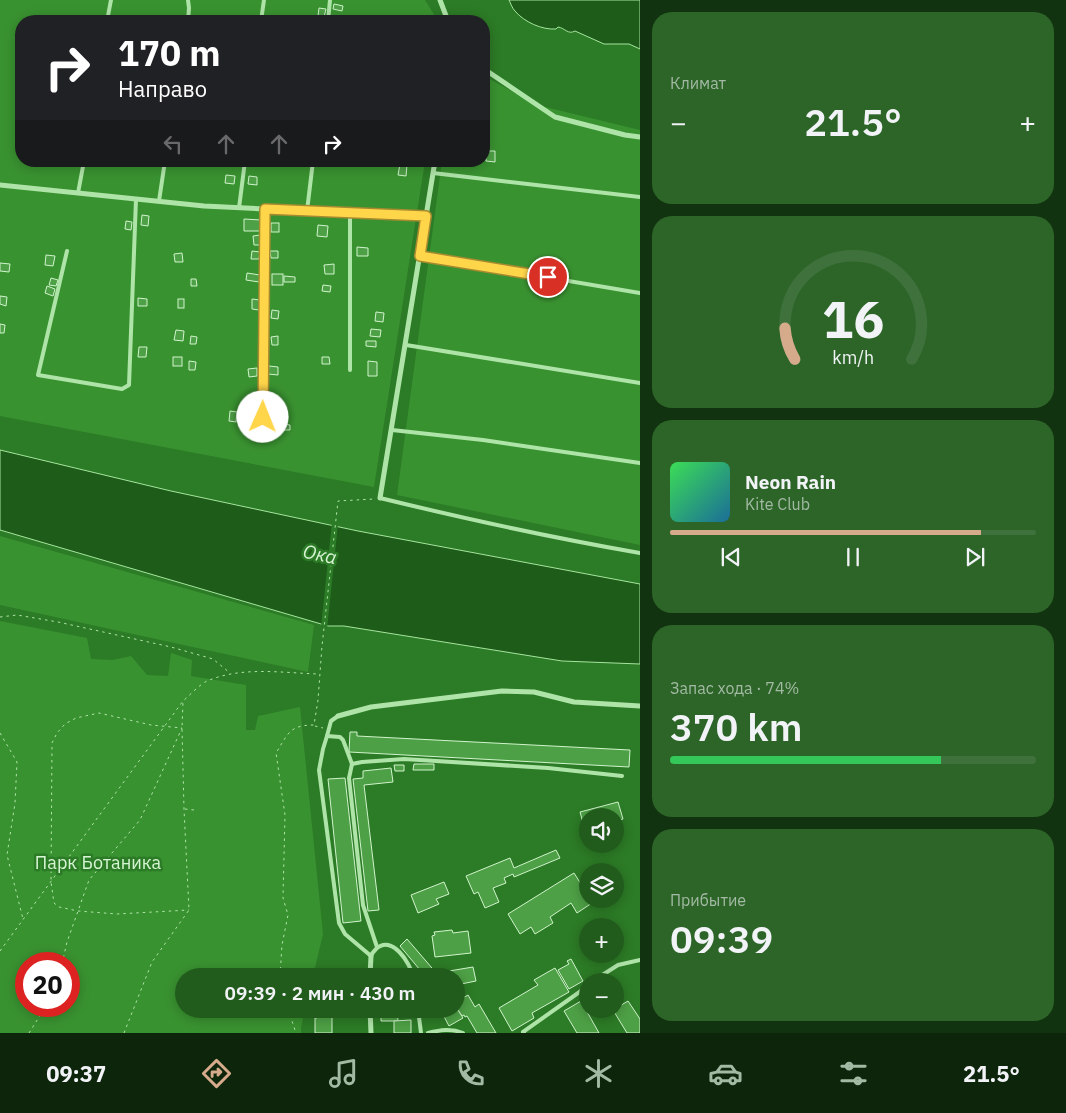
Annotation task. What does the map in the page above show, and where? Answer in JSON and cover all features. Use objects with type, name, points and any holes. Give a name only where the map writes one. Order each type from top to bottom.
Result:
[{"type":"street","points":[[440,0],[446,15]]},
{"type":"street","points":[[490,73],[555,117],[640,137]]},
{"type":"street","points":[[380,498],[434,167]]},
{"type":"street","points":[[0,185],[204,206],[426,216]]},
{"type":"street","points":[[338,716],[371,707],[502,691],[534,692],[574,702],[640,706]]},
{"type":"street","points":[[369,968],[371,956]]},
{"type":"street","points":[[370,1018],[371,1033]]},
{"type":"lane","points":[[109,15],[111,0]]},
{"type":"lane","points":[[188,0],[190,8],[189,15]]},
{"type":"lane","points":[[262,15],[264,0]]},
{"type":"lane","points":[[329,15],[330,0]]},
{"type":"lane","points":[[78,193],[83,167]]},
{"type":"lane","points":[[159,201],[164,167]]},
{"type":"lane","points":[[239,208],[244,167]]},
{"type":"lane","points":[[307,211],[312,167]]},
{"type":"lane","points":[[434,172],[640,197]]},
{"type":"lane","points":[[67,251],[38,374],[122,389],[129,385],[136,199]]},
{"type":"lane","points":[[263,417],[265,209]]},
{"type":"lane","points":[[350,213],[350,370]]},
{"type":"lane","points":[[420,256],[640,293]]},
{"type":"lane","points":[[406,345],[640,383]]},
{"type":"lane","points":[[392,430],[483,440],[640,463]]},
{"type":"lane","points":[[380,498],[534,534],[640,553]]},
{"type":"lane","points":[[338,716],[331,721],[319,770],[339,923],[345,934],[371,956],[377,947],[386,945],[394,948],[406,959],[410,968]]},
{"type":"lane","points":[[327,736],[340,736],[352,764],[349,778],[363,905],[377,947]]},
{"type":"lane","points":[[352,764],[404,759],[548,768],[622,776]]},
{"type":"lane","points":[[606,973],[618,965],[640,960]]},
{"type":"lane","points":[[524,1033],[579,992]]},
{"type":"lane","points":[[420,1018],[422,1033]]},
{"type":"lane","points":[[428,1033],[456,1030],[463,1033]]},
{"type":"path","points":[[314,726],[338,501],[380,498]]},
{"type":"path","points":[[0,617],[17,615],[58,622],[171,647],[213,659],[230,674]]},
{"type":"path","points":[[0,951],[183,701],[206,682],[230,674],[256,671],[320,674]]},
{"type":"path","points":[[124,1033],[152,962],[189,910],[184,809],[183,701]]},
{"type":"path","points":[[182,728],[151,725],[99,713],[76,718],[65,724],[57,733],[52,743],[51,882],[54,904],[78,911],[117,914],[189,910]]},
{"type":"path","points":[[281,968],[282,945],[288,915],[283,898],[285,815],[276,753],[290,730],[304,725],[329,729]]},
{"type":"path","points":[[65,952],[89,880],[140,820],[182,728]]},
{"type":"path","points":[[0,733],[18,762],[7,855],[23,919]]},
{"type":"path","points":[[184,809],[194,810]]},
{"type":"path","points":[[29,1033],[39,1017]]},
{"type":"path","points":[[291,1018],[296,1033]]},
{"type":"green space","points":[[0,0],[425,0],[434,15],[15,15],[15,167],[424,167],[374,487],[0,416]]},
{"type":"green space","points":[[490,79],[537,105],[640,130],[640,545],[397,495],[441,167],[490,167]]},
{"type":"green space","points":[[0,536],[314,625],[308,672],[0,605]]},
{"type":"green space","name":"Парк Ботаника","points":[[0,621],[87,638],[91,659],[113,660],[131,656],[147,675],[168,676],[171,653],[192,660],[191,676],[246,685],[246,730],[255,730],[258,716],[300,707],[323,934],[315,968],[175,968],[175,1018],[303,1018],[301,1033],[0,1033]]},
{"type":"water","points":[[509,0],[640,0],[640,49],[629,44],[604,44],[575,31],[568,32],[558,27],[551,29],[539,27],[519,15],[513,9]]},
{"type":"water","name":"Ока","points":[[0,450],[171,491],[358,531],[640,584],[640,664],[562,661],[344,626],[328,626],[0,530]]},
{"type":"pier","points":[[332,522],[338,524],[327,629],[321,627]]},
{"type":"building","points":[[334,4],[343,6],[342,11],[333,9]]},
{"type":"building","points":[[319,8],[326,9],[324,15],[318,15]]},
{"type":"building","points":[[490,151],[495,151],[495,162],[490,161]]},
{"type":"building","points":[[399,167],[407,167],[406,176],[398,175]]},
{"type":"building","points":[[226,175],[235,176],[234,184],[225,183]]},
{"type":"building","points":[[249,176],[257,177],[257,185],[248,184]]},
{"type":"building","points":[[142,215],[149,216],[148,226],[141,225]]},
{"type":"building","points":[[244,219],[261,220],[261,231],[244,231]]},
{"type":"building","points":[[126,221],[132,222],[131,230],[125,229]]},
{"type":"building","points":[[271,223],[279,223],[279,232],[271,232]]},
{"type":"building","points":[[318,225],[328,226],[327,237],[317,236]]},
{"type":"building","points":[[260,235],[261,245],[254,245],[253,236]]},
{"type":"building","points":[[357,247],[368,248],[368,256],[357,256]]},
{"type":"building","points":[[252,251],[260,252],[259,259],[251,259]]},
{"type":"building","points":[[270,251],[278,251],[278,258],[271,258]]},
{"type":"building","points":[[182,253],[183,262],[175,262],[174,254]]},
{"type":"building","points":[[46,255],[55,256],[53,266],[45,265]]},
{"type":"building","points":[[0,263],[10,264],[9,272],[0,271]]},
{"type":"building","points":[[334,264],[334,274],[325,274],[324,265]]},
{"type":"building","points":[[247,273],[260,275],[259,282],[246,280]]},
{"type":"building","points":[[272,274],[283,274],[283,285],[272,285]]},
{"type":"building","points":[[284,276],[295,277],[295,282],[284,282]]},
{"type":"building","points":[[51,278],[58,280],[56,286],[49,285]]},
{"type":"building","points":[[191,279],[196,279],[197,286],[191,286]]},
{"type":"building","points":[[323,285],[331,286],[330,292],[322,291]]},
{"type":"building","points":[[47,286],[55,289],[53,296],[45,293]]},
{"type":"building","points":[[0,296],[7,297],[6,306],[0,304]]},
{"type":"building","points":[[138,298],[147,299],[147,306],[138,306]]},
{"type":"building","points":[[178,299],[184,299],[184,308],[178,308]]},
{"type":"building","points":[[252,299],[260,300],[259,310],[252,309]]},
{"type":"building","points":[[272,310],[279,311],[278,319],[271,318]]},
{"type":"building","points":[[376,312],[384,313],[383,322],[375,321]]},
{"type":"building","points":[[0,324],[5,325],[4,333],[0,333]]},
{"type":"building","points":[[371,329],[381,330],[380,337],[370,336]]},
{"type":"building","points":[[176,330],[184,331],[183,341],[174,340]]},
{"type":"building","points":[[191,336],[197,337],[196,344],[190,344]]},
{"type":"building","points":[[278,336],[278,345],[272,345],[271,337]]},
{"type":"building","points":[[366,341],[376,341],[376,347],[366,346]]},
{"type":"building","points":[[139,347],[147,347],[146,357],[138,357]]},
{"type":"building","points":[[173,357],[182,357],[182,366],[173,366]]},
{"type":"building","points":[[322,357],[329,357],[330,364],[322,364]]},
{"type":"building","points":[[189,361],[196,362],[195,370],[189,370]]},
{"type":"building","points":[[368,361],[377,362],[377,376],[368,376]]},
{"type":"building","points":[[269,366],[278,367],[278,375],[268,374]]},
{"type":"building","points":[[257,368],[257,376],[249,377],[248,369]]},
{"type":"building","points":[[230,411],[237,412],[236,422],[229,421]]},
{"type":"building","points":[[267,421],[274,421],[274,432],[267,432]]},
{"type":"building","points":[[283,424],[290,425],[290,430],[282,430]]},
{"type":"building","points":[[350,732],[357,732],[357,736],[630,750],[629,767],[349,752]]},
{"type":"building","points":[[414,764],[434,764],[434,770],[413,770]]},
{"type":"building","points":[[394,765],[404,765],[404,771],[395,771]]},
{"type":"building","points":[[391,768],[393,782],[364,785],[379,910],[368,911],[353,779],[363,778],[363,771]]},
{"type":"building","points":[[345,778],[361,921],[343,923],[328,779]]},
{"type":"building","points":[[618,802],[620,808],[595,808]]},
{"type":"building","points":[[556,850],[560,858],[514,877],[513,874],[504,878],[506,883],[493,888],[499,902],[485,908],[478,892],[474,894],[466,876],[510,858],[514,868]]},
{"type":"building","points":[[574,873],[579,881],[579,908],[584,908],[577,913],[571,903],[550,917],[553,923],[535,934],[531,927],[520,934],[508,914]]},
{"type":"building","points":[[444,882],[449,894],[436,899],[439,904],[418,913],[411,895]]},
{"type":"building","points":[[452,930],[453,933],[468,931],[471,953],[435,957],[432,936],[435,935],[434,932]]},
{"type":"building","points":[[407,939],[432,968],[418,968],[400,946]]},
{"type":"building","points":[[571,959],[579,974],[579,983],[569,989],[558,970],[569,964],[567,961]]},
{"type":"building","points":[[473,967],[476,981],[465,983],[465,968]]},
{"type":"building","points":[[555,968],[569,992],[532,1013],[534,1018],[512,1031],[499,1008],[538,985],[534,980]]},
{"type":"building","points":[[468,995],[475,1007],[479,1004],[496,1033],[477,1033],[467,1016],[465,1017],[465,997]]},
{"type":"building","points":[[628,1001],[640,1019],[640,1033],[627,1033],[618,1018],[624,1018],[624,1003]]},
{"type":"building","points":[[579,1002],[579,1018],[591,1018],[599,1033],[577,1033],[564,1011]]},
{"type":"building","points":[[315,1018],[332,1018],[332,1033],[315,1033]]},
{"type":"building","points":[[381,1018],[398,1018],[398,1021],[381,1021]]},
{"type":"building","points":[[445,1018],[463,1018],[449,1026]]},
{"type":"building","points":[[411,1020],[411,1033],[394,1033],[394,1021]]},
{"type":"route","points":[[263,417],[265,209],[426,216],[420,256],[548,277]]}]
